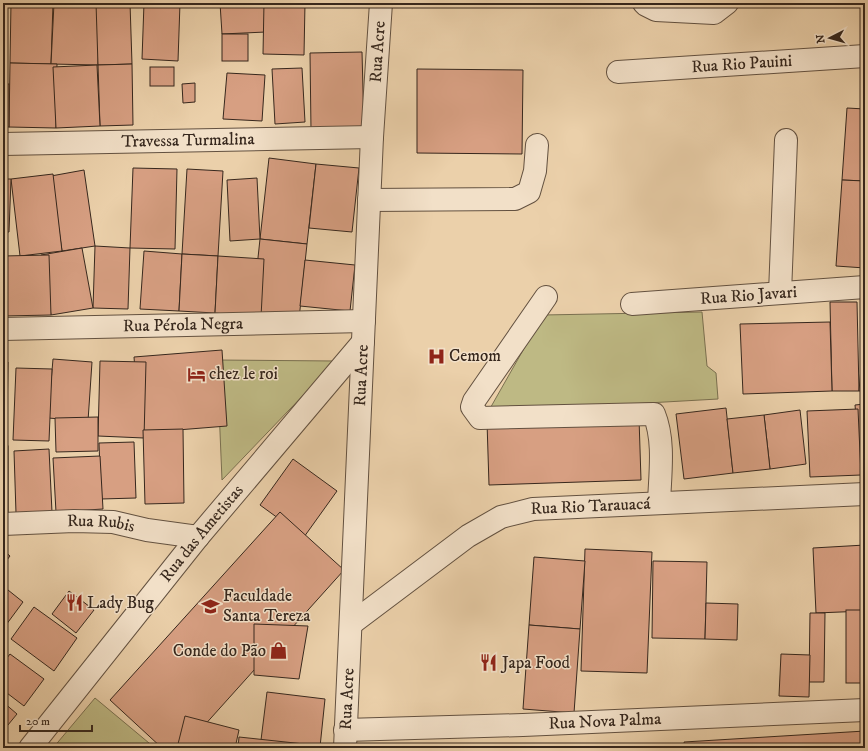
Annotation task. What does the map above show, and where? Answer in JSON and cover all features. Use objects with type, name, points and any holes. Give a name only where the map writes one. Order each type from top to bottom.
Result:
[{"type":"street","name":"Rua Acre","points":[[345,739],[372,137],[381,3]]},
{"type":"street","points":[[644,3],[646,6],[656,10],[714,13],[727,3]]},
{"type":"street","name":"Rua Rio Pauini","points":[[618,72],[865,56]]},
{"type":"street","name":"Travessa Turmalina","points":[[3,144],[372,137]]},
{"type":"street","points":[[780,293],[786,140]]},
{"type":"street","points":[[369,200],[515,199],[529,192],[535,172],[537,145]]},
{"type":"street","name":"Rua Rio Javari","points":[[632,304],[865,287]]},
{"type":"street","points":[[546,297],[474,401],[472,407],[480,418],[654,414],[658,424],[661,449],[659,503]]},
{"type":"street","name":"Rua Pérola Negra","points":[[3,329],[363,331]]},
{"type":"street","name":"Rua das Ametistas","points":[[30,748],[363,331]]},
{"type":"street","name":"Rua Rio Tarauacá","points":[[350,624],[468,536],[501,517],[533,509],[865,494]]},
{"type":"street","name":"Rua Rubis","points":[[3,524],[74,521],[113,522],[147,530],[198,537]]},
{"type":"street","name":"Rua Nova Palma","points":[[345,739],[531,725],[865,710]]},
{"type":"shaded area","points":[[702,312],[707,366],[716,373],[718,399],[488,412],[543,315]]},
{"type":"shaded area","points":[[217,360],[336,361],[222,480]]},
{"type":"shaded area","points":[[95,698],[155,748],[53,748]]},
{"type":"building","points":[[11,3],[53,3],[51,64],[10,63]]},
{"type":"building","points":[[54,3],[100,3],[98,65],[51,64]]},
{"type":"building","points":[[96,3],[130,3],[132,64],[98,65]]},
{"type":"building","points":[[144,3],[180,3],[178,61],[142,59]]},
{"type":"building","points":[[220,3],[265,3],[266,32],[222,34]]},
{"type":"building","points":[[264,3],[305,3],[304,55],[263,54]]},
{"type":"building","points":[[3,5],[5,5],[6,47],[3,47]]},
{"type":"building","points":[[222,34],[248,34],[248,61],[222,61]]},
{"type":"building","points":[[362,52],[364,129],[311,130],[310,53]]},
{"type":"building","points":[[10,63],[57,64],[56,128],[9,127]]},
{"type":"building","points":[[132,64],[133,125],[100,126],[98,65]]},
{"type":"building","points":[[97,65],[100,126],[56,128],[53,67]]},
{"type":"building","points":[[150,67],[174,67],[174,86],[150,86]]},
{"type":"building","points":[[302,68],[305,122],[275,124],[272,69]]},
{"type":"building","points":[[417,69],[523,70],[522,154],[417,153]]},
{"type":"building","points":[[227,73],[265,75],[262,121],[223,119]]},
{"type":"building","points":[[195,83],[195,102],[183,103],[182,84]]},
{"type":"building","points":[[3,84],[9,84],[9,127],[3,127]]},
{"type":"building","points":[[847,108],[865,109],[865,181],[842,180]]},
{"type":"building","points":[[269,158],[316,164],[307,244],[260,239]]},
{"type":"building","points":[[316,164],[359,168],[352,232],[309,228]]},
{"type":"building","points":[[133,168],[177,169],[175,249],[130,248]]},
{"type":"building","points":[[187,169],[223,171],[218,256],[182,254]]},
{"type":"building","points":[[84,170],[95,246],[62,251],[51,176]]},
{"type":"building","points":[[53,174],[62,251],[20,256],[11,179]]},
{"type":"building","points":[[257,178],[260,239],[230,241],[227,180]]},
{"type":"building","points":[[3,179],[11,179],[9,232],[3,232]]},
{"type":"building","points":[[842,180],[865,181],[865,268],[836,266]]},
{"type":"building","points":[[260,239],[307,244],[299,319],[252,314]]},
{"type":"building","points":[[95,246],[130,248],[128,309],[93,308]]},
{"type":"building","points":[[82,248],[93,308],[51,315],[41,255]]},
{"type":"building","points":[[144,251],[182,254],[179,311],[140,309]]},
{"type":"building","points":[[182,254],[218,256],[215,313],[179,311]]},
{"type":"building","points":[[49,255],[51,315],[3,316],[3,256]]},
{"type":"building","points":[[218,256],[264,259],[261,317],[215,313]]},
{"type":"building","points":[[305,260],[355,265],[350,311],[300,306]]},
{"type":"building","points":[[830,302],[857,302],[859,391],[832,391]]},
{"type":"building","points":[[865,321],[865,391],[859,391]]},
{"type":"building","points":[[830,322],[832,391],[743,394],[740,324]]},
{"type":"building","points":[[222,350],[227,426],[140,433],[134,357]]},
{"type":"building","points":[[53,359],[92,362],[88,421],[48,418]]},
{"type":"building","points":[[100,361],[146,362],[144,438],[98,436]]},
{"type":"building","points":[[3,362],[8,362],[7,419],[3,419]]},
{"type":"building","points":[[16,368],[52,369],[49,441],[13,440]]},
{"type":"building","points":[[865,404],[865,474],[861,475],[855,405]]},
{"type":"building","points":[[726,408],[733,473],[684,479],[676,414]]},
{"type":"building","points":[[858,409],[861,475],[810,477],[807,411]]},
{"type":"building","points":[[800,410],[806,464],[770,469],[764,415]]},
{"type":"building","points":[[764,415],[770,469],[733,473],[727,419]]},
{"type":"building","points":[[98,417],[98,451],[56,452],[55,418]]},
{"type":"building","points":[[639,418],[641,480],[489,485],[487,422]]},
{"type":"building","points":[[183,429],[184,503],[145,504],[143,430]]},
{"type":"building","points":[[134,442],[136,498],[101,499],[99,443]]},
{"type":"building","points":[[3,446],[8,446],[8,513],[3,513]]},
{"type":"building","points":[[49,449],[52,512],[16,513],[14,451]]},
{"type":"building","points":[[100,456],[103,509],[56,512],[53,458]]},
{"type":"building","points":[[293,459],[337,491],[304,537],[260,505]]},
{"type":"building","points":[[280,512],[344,570],[184,748],[162,748],[110,700]]},
{"type":"building","points":[[865,545],[865,611],[816,613],[813,548]]},
{"type":"building","points":[[585,549],[652,552],[647,673],[581,671]]},
{"type":"building","points":[[3,550],[10,556],[3,565]]},
{"type":"building","points":[[534,557],[585,561],[580,629],[529,625]]},
{"type":"building","points":[[653,561],[707,562],[705,639],[652,638]]},
{"type":"building","points":[[3,586],[23,602],[3,629]]},
{"type":"building","points":[[69,591],[94,610],[76,633],[52,614]]},
{"type":"building","points":[[706,603],[738,604],[737,640],[705,639]]},
{"type":"building","points":[[34,607],[77,638],[54,671],[11,639]]},
{"type":"building","points":[[846,610],[865,610],[865,683],[846,683]]},
{"type":"building","points":[[810,613],[825,613],[824,682],[809,682]]},
{"type":"building","name":"Conde do Pão","points":[[254,624],[308,626],[299,679],[254,675]]},
{"type":"building","points":[[529,625],[580,629],[574,713],[523,709]]},
{"type":"building","points":[[10,654],[44,679],[24,706],[3,690],[3,663]]},
{"type":"building","points":[[781,654],[810,655],[809,697],[779,696]]},
{"type":"building","points":[[267,692],[325,699],[320,747],[261,740]]},
{"type":"building","points":[[3,702],[17,714],[3,731]]},
{"type":"building","points":[[185,716],[239,730],[235,748],[177,748]]},
{"type":"building","points":[[865,731],[865,748],[685,748],[684,742]]},
{"type":"building","points":[[239,737],[332,747],[332,748],[238,748]]},
{"type":"place","name":"Cemom","points":[[436,356]]},
{"type":"place","name":"chez le roi","points":[[196,374]]},
{"type":"place","name":"Lady Bug","points":[[74,603]]},
{"type":"place","name":"Faculdade Santa Tereza","points":[[210,606]]},
{"type":"place","name":"Conde do Pão","points":[[279,651]]},
{"type":"place","name":"Japa Food","points":[[489,663]]}]
